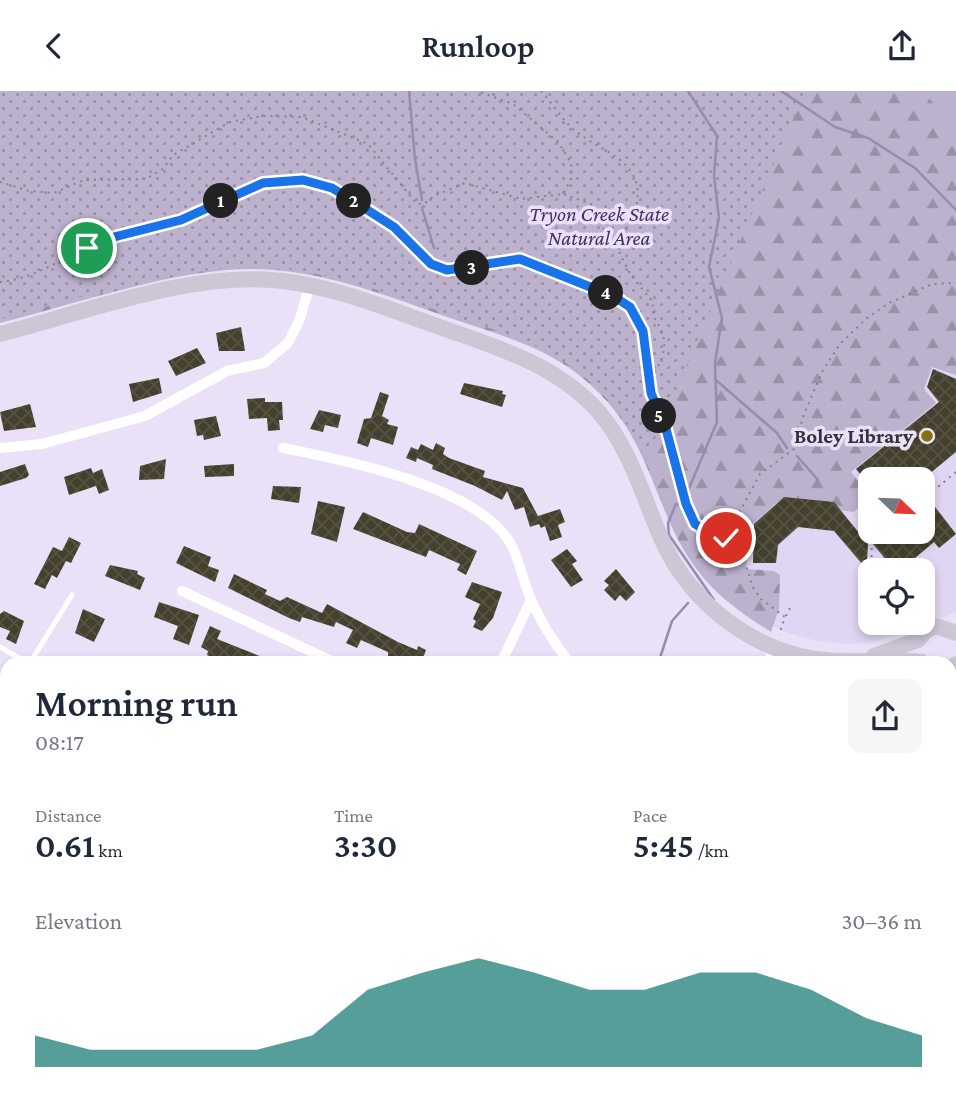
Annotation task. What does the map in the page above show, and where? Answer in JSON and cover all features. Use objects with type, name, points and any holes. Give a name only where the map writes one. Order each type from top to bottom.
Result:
[{"type":"main road","points":[[0,334],[184,286],[254,279],[330,289],[508,351],[565,381],[597,411],[621,444],[668,553],[690,585],[727,621],[813,656]]},
{"type":"main road","points":[[872,656],[918,640],[930,628],[941,626],[954,629]]},
{"type":"main road","points":[[918,640],[919,656]]},
{"type":"street","points":[[0,448],[42,444],[145,416],[227,371],[264,363],[288,342],[299,321],[310,285]]},
{"type":"street","points":[[283,448],[384,470],[475,511],[492,523],[511,545],[531,600],[566,656]]},
{"type":"street","points":[[182,591],[321,656]]},
{"type":"street","points":[[504,656],[531,600]]},
{"type":"street","points":[[771,656],[777,640]]},
{"type":"lane","points":[[33,656],[72,595]]},
{"type":"lane","points":[[0,647],[16,656]]},
{"type":"path","points":[[477,91],[513,104],[558,142],[571,163],[572,177],[563,194]]},
{"type":"path","points":[[541,91],[570,127],[623,161],[635,177],[637,195],[634,213],[616,245]]},
{"type":"path","points":[[0,182],[29,191],[54,193],[84,180],[146,179],[163,169],[173,155],[230,123],[277,115],[302,117],[358,137],[368,144],[417,204],[424,204],[434,196],[465,183],[521,199],[563,194],[593,205],[609,241],[616,245],[630,274],[653,302],[652,319],[664,339],[661,362],[649,382]]},
{"type":"path","points":[[0,282],[25,279],[110,238],[181,220],[263,183],[303,180],[332,188],[394,227],[431,264],[447,270],[520,259],[619,299],[630,307],[643,331],[649,382],[695,524],[722,540],[726,538],[760,474],[794,449],[803,417],[822,372],[840,344],[867,318],[901,297],[932,284],[956,283]]},
{"type":"path","points":[[935,489],[956,472]]},
{"type":"path","points":[[726,538],[748,570],[752,586],[761,599],[785,617]]},
{"type":"path","points":[[777,640],[790,608]]},
{"type":"shaded area","points":[[933,352],[956,362],[956,612],[935,621],[935,558],[858,558],[858,635],[896,635],[868,643],[817,641],[788,633],[748,614],[699,569]]},
{"type":"green space","name":"Tryon Creek State Natural Area","points":[[0,91],[956,91],[956,375],[932,367],[924,389],[936,403],[851,472],[858,481],[858,508],[854,512],[777,502],[750,527],[746,569],[774,571],[780,575],[779,608],[771,632],[730,603],[695,567],[675,533],[635,442],[613,408],[574,371],[525,344],[342,282],[285,271],[256,269],[171,278],[0,323]]},
{"type":"green space","name":"Tryon Creek State Natural Area","points":[[0,91],[805,91],[646,460],[624,422],[597,388],[546,351],[501,332],[382,291],[308,272],[258,267],[218,269],[179,275],[102,295],[103,291],[0,319]]},
{"type":"green space","points":[[924,91],[956,91],[956,134]]},
{"type":"building","points":[[241,327],[245,351],[219,351],[216,333]]},
{"type":"building","points":[[197,348],[206,363],[176,376],[168,361]]},
{"type":"building","name":"Boley Library","points":[[933,369],[956,379],[956,452],[935,469],[935,467],[858,467],[939,402],[927,387]]},
{"type":"building","points":[[159,378],[162,393],[133,402],[129,384]]},
{"type":"building","points":[[464,383],[503,391],[502,394],[506,395],[502,407],[460,394]]},
{"type":"building","points":[[380,392],[389,395],[382,416],[389,420],[387,424],[398,427],[393,445],[371,438],[368,447],[357,443],[364,419],[371,418]]},
{"type":"building","points":[[265,398],[265,402],[282,402],[283,420],[279,420],[280,430],[268,431],[267,418],[249,419],[247,399]]},
{"type":"building","points":[[30,404],[36,427],[4,431],[0,412]]},
{"type":"building","points":[[319,410],[341,415],[338,428],[325,425],[323,432],[310,429]]},
{"type":"building","points":[[216,416],[221,436],[204,440],[203,435],[197,436],[194,420]]},
{"type":"building","points":[[436,443],[445,448],[443,454],[449,458],[485,471],[483,477],[523,488],[538,516],[560,509],[565,522],[558,525],[562,537],[550,541],[545,526],[541,528],[539,524],[530,527],[524,507],[515,510],[507,491],[502,500],[432,469],[433,465],[417,458],[416,462],[406,458],[411,447],[418,450],[421,444],[433,450]]},
{"type":"building","points":[[166,459],[164,479],[139,480],[140,466]]},
{"type":"building","points":[[25,464],[29,475],[26,478],[0,486],[0,472]]},
{"type":"building","points":[[234,464],[234,476],[205,477],[204,466]]},
{"type":"building","points":[[91,468],[93,473],[102,469],[109,490],[99,494],[96,486],[69,495],[64,477]]},
{"type":"building","points":[[273,486],[301,487],[299,503],[271,499]]},
{"type":"building","points":[[784,497],[834,502],[858,532],[858,544],[868,544],[867,558],[858,559],[834,531],[798,527],[778,545],[776,563],[753,563],[754,524]]},
{"type":"building","points":[[318,501],[345,507],[337,542],[311,534]]},
{"type":"building","points":[[935,507],[956,534],[939,548],[935,543]]},
{"type":"building","points":[[363,512],[407,532],[415,533],[419,524],[477,551],[466,575],[457,570],[460,564],[429,550],[426,557],[353,529]]},
{"type":"building","points":[[69,537],[81,543],[71,563],[66,561],[57,578],[52,575],[45,589],[34,584],[53,547],[62,551]]},
{"type":"building","points":[[873,544],[932,544],[915,558],[885,558]]},
{"type":"building","points":[[184,546],[211,557],[208,566],[219,570],[215,582],[176,563]]},
{"type":"building","points":[[567,549],[577,561],[572,564],[583,580],[571,587],[551,560]]},
{"type":"building","points":[[110,565],[138,571],[137,574],[145,578],[140,590],[105,576]]},
{"type":"building","points":[[616,569],[635,592],[626,601],[620,595],[615,601],[604,590],[609,585],[604,581]]},
{"type":"building","points":[[234,574],[267,590],[265,594],[280,601],[287,597],[322,613],[327,604],[398,642],[417,650],[418,646],[426,650],[424,656],[388,656],[388,652],[361,640],[357,648],[346,643],[353,630],[336,622],[334,627],[302,617],[300,622],[228,588]]},
{"type":"building","points":[[472,582],[502,592],[493,618],[482,631],[473,627],[476,621],[473,619],[480,604],[465,597]]},
{"type":"building","points":[[159,602],[199,615],[189,645],[173,639],[178,626],[154,617]]},
{"type":"building","points":[[83,609],[105,619],[94,642],[75,633]]},
{"type":"building","points":[[4,611],[24,621],[16,644],[6,639],[10,631],[0,627],[0,614]]},
{"type":"building","points":[[210,626],[221,631],[217,639],[260,656],[209,656],[208,651],[201,647]]},
{"type":"waterway","points":[[409,91],[422,200]]},
{"type":"waterway","points":[[687,493],[717,422],[715,363],[722,318],[709,267],[719,218],[714,176],[717,136],[688,91]]},
{"type":"waterway","points":[[781,91],[835,127],[868,138],[915,168],[956,210]]},
{"type":"waterway","points":[[422,208],[434,248]]},
{"type":"waterway","points":[[717,381],[777,433],[787,448]]},
{"type":"waterway","points":[[797,456],[818,480]]},
{"type":"waterway","points":[[676,504],[668,523],[669,535],[714,600]]},
{"type":"waterway","points":[[661,656],[672,621],[688,603]]},
{"type":"place","name":"Boley Library","points":[[927,436]]},
{"type":"route","points":[[87,248],[110,238],[181,220],[263,183],[283,179],[303,180],[332,188],[355,202],[394,227],[431,264],[447,270],[464,269],[510,258],[520,259],[613,296],[630,307],[643,331],[651,393],[666,429],[686,504],[695,524],[722,540],[726,538]]}]
